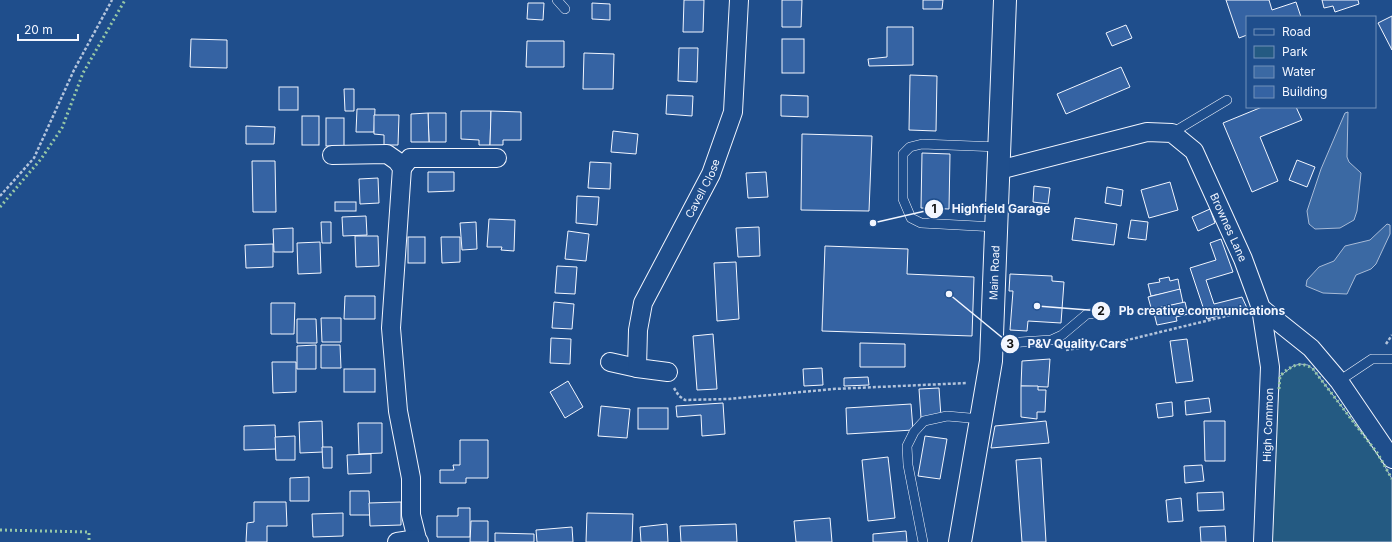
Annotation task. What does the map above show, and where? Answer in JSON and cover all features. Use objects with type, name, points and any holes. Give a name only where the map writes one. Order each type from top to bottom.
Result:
[{"type":"main road","name":"Main Road","points":[[960,542],[991,361],[1005,0]]},
{"type":"street","name":"Cavell Close","points":[[637,368],[638,330],[643,303],[711,174],[733,112],[738,0]]},
{"type":"street","points":[[999,170],[1148,132],[1172,134]]},
{"type":"street","name":"Brownes Lane","points":[[1172,134],[1194,151],[1243,259],[1261,308]]},
{"type":"street","points":[[332,155],[387,154],[397,161],[402,168]]},
{"type":"street","points":[[397,542],[418,541],[411,515],[411,478],[398,411],[391,328],[402,168],[410,158],[497,158]]},
{"type":"street","points":[[1261,308],[1311,348],[1339,381],[1392,459]]},
{"type":"street","name":"High Common","points":[[1261,308],[1270,367],[1263,542]]},
{"type":"street","points":[[610,362],[637,368],[668,372]]},
{"type":"lane","points":[[557,0],[565,9]]},
{"type":"lane","points":[[1172,134],[1227,100]]},
{"type":"lane","points":[[996,227],[921,223],[911,218],[903,199],[903,154],[910,147],[922,144],[1000,147]]},
{"type":"lane","points":[[992,344],[1051,340],[1062,335],[1086,314],[1106,312]]},
{"type":"lane","points":[[1339,381],[1372,359],[1392,359]]},
{"type":"lane","points":[[923,542],[908,465],[907,446],[914,432],[924,421],[947,416],[980,419]]},
{"type":"path","points":[[0,196],[34,158],[74,70],[112,0]]},
{"type":"path","points":[[1061,351],[1115,343],[1261,308]]},
{"type":"path","points":[[685,400],[728,399],[833,389],[987,382]]},
{"type":"green space","points":[[1300,364],[1308,365],[1313,369],[1378,454],[1392,479],[1392,542],[1272,542],[1276,420],[1280,376],[1293,366]]},
{"type":"water","points":[[1348,112],[1347,157],[1349,162],[1361,173],[1357,211],[1354,220],[1340,228],[1315,229],[1309,224],[1307,211],[1321,169],[1345,113]]},
{"type":"water","points":[[1387,224],[1390,225],[1390,234],[1376,264],[1371,269],[1356,275],[1347,294],[1323,293],[1306,286],[1307,280],[1319,267],[1334,261],[1345,246],[1370,240]]},
{"type":"building","points":[[684,0],[704,0],[703,32],[683,32]]},
{"type":"building","points":[[782,0],[802,0],[801,27],[782,27]]},
{"type":"building","points":[[923,0],[943,0],[942,9],[923,9]]},
{"type":"building","points":[[1226,0],[1269,0],[1272,10],[1296,2],[1301,16],[1246,16],[1246,35],[1239,38]]},
{"type":"building","points":[[1322,0],[1358,0],[1359,4],[1335,12],[1333,6],[1324,8]]},
{"type":"building","points":[[528,3],[544,3],[543,20],[527,19]]},
{"type":"building","points":[[592,3],[610,4],[610,20],[592,19]]},
{"type":"building","points":[[1392,16],[1392,50],[1378,23]]},
{"type":"building","points":[[1126,25],[1132,38],[1112,46],[1106,33]]},
{"type":"building","points":[[887,27],[913,27],[913,65],[869,66],[868,59],[887,57]]},
{"type":"building","points":[[191,39],[227,40],[227,68],[190,67]]},
{"type":"building","points":[[782,39],[804,39],[804,73],[782,73]]},
{"type":"building","points":[[527,41],[564,41],[564,67],[526,67]]},
{"type":"building","points":[[679,48],[698,48],[697,82],[678,81]]},
{"type":"building","points":[[584,53],[614,54],[613,89],[583,89]]},
{"type":"building","points":[[1121,67],[1130,87],[1066,114],[1057,94]]},
{"type":"building","points":[[910,75],[937,76],[936,131],[909,130]]},
{"type":"building","points":[[279,87],[298,87],[298,110],[279,110]]},
{"type":"building","points":[[344,89],[354,89],[354,111],[345,111]]},
{"type":"building","points":[[667,95],[693,96],[692,116],[666,114]]},
{"type":"building","points":[[781,95],[808,96],[808,117],[781,116]]},
{"type":"building","points":[[1260,108],[1296,108],[1302,120],[1260,137],[1278,181],[1252,192],[1223,123]]},
{"type":"building","points":[[357,109],[375,109],[374,132],[356,132]]},
{"type":"building","points":[[461,111],[491,111],[490,145],[479,145],[479,140],[461,139]]},
{"type":"building","points":[[491,111],[521,112],[521,140],[503,140],[503,145],[490,145]]},
{"type":"building","points":[[428,113],[446,113],[446,142],[429,142]]},
{"type":"building","points":[[428,113],[429,142],[411,142],[411,114]]},
{"type":"building","points":[[374,115],[399,115],[398,145],[384,145],[384,135],[374,134]]},
{"type":"building","points":[[302,116],[319,116],[319,145],[302,145]]},
{"type":"building","points":[[326,118],[344,118],[344,146],[326,146]]},
{"type":"building","points":[[246,126],[275,127],[274,144],[246,144]]},
{"type":"building","points":[[613,131],[638,134],[636,154],[611,152]]},
{"type":"building","points":[[802,134],[872,136],[869,211],[801,210]]},
{"type":"building","points":[[922,153],[950,154],[949,209],[921,208]]},
{"type":"building","points":[[1297,160],[1315,167],[1307,187],[1289,180]]},
{"type":"building","points":[[252,161],[275,161],[276,212],[253,212]]},
{"type":"building","points":[[590,162],[611,163],[610,189],[588,188]]},
{"type":"building","points":[[428,172],[454,172],[454,191],[428,192]]},
{"type":"building","points":[[766,172],[768,197],[748,198],[746,173]]},
{"type":"building","points":[[378,178],[379,203],[360,204],[359,179]]},
{"type":"building","points":[[1170,182],[1178,210],[1149,218],[1141,190]]},
{"type":"building","points":[[1034,186],[1050,188],[1048,204],[1033,202]]},
{"type":"building","points":[[1107,187],[1123,190],[1121,206],[1105,203]]},
{"type":"building","points":[[577,196],[599,197],[597,225],[576,223]]},
{"type":"building","points":[[335,202],[356,202],[356,211],[335,211]]},
{"type":"building","points":[[1210,209],[1215,223],[1198,231],[1192,217]]},
{"type":"building","points":[[366,216],[367,235],[343,236],[342,217]]},
{"type":"building","points":[[1075,218],[1117,224],[1114,245],[1072,240]]},
{"type":"building","points":[[489,219],[515,220],[514,251],[501,250],[502,247],[487,247]]},
{"type":"building","points":[[1131,220],[1148,222],[1146,240],[1128,238]]},
{"type":"building","points":[[321,222],[331,222],[331,243],[322,243]]},
{"type":"building","points":[[476,222],[477,249],[462,250],[460,223]]},
{"type":"building","points":[[759,227],[760,256],[738,257],[736,228]]},
{"type":"building","points":[[293,228],[293,252],[274,252],[273,229]]},
{"type":"building","points":[[568,231],[589,234],[586,261],[565,259]]},
{"type":"building","points":[[355,236],[378,236],[379,266],[356,267]]},
{"type":"building","points":[[408,237],[425,237],[425,263],[408,263]]},
{"type":"building","points":[[441,237],[460,237],[460,262],[442,263]]},
{"type":"building","points":[[1221,239],[1233,272],[1206,280],[1214,304],[1242,297],[1247,308],[1207,319],[1190,268],[1216,260],[1210,243]]},
{"type":"building","points":[[320,242],[321,273],[298,274],[297,243]]},
{"type":"building","points":[[273,244],[273,267],[246,268],[245,245]]},
{"type":"building","points":[[825,246],[908,249],[907,274],[974,277],[972,336],[822,331]]},
{"type":"building","points":[[736,262],[739,319],[717,321],[714,263]]},
{"type":"building","points":[[557,266],[577,267],[575,294],[555,293]]},
{"type":"building","points":[[1010,274],[1052,276],[1052,281],[1064,282],[1061,323],[1028,321],[1027,331],[1010,330],[1013,291],[1009,291]]},
{"type":"building","points":[[1169,277],[1170,281],[1178,279],[1180,290],[1151,296],[1148,284],[1160,282],[1159,279]]},
{"type":"building","points":[[1180,289],[1183,303],[1153,309],[1152,311],[1148,297]]},
{"type":"building","points":[[345,296],[375,296],[375,319],[344,319]]},
{"type":"building","points":[[554,302],[574,304],[572,329],[552,328]]},
{"type":"building","points":[[1185,302],[1188,314],[1176,317],[1177,321],[1157,325],[1153,309]]},
{"type":"building","points":[[271,303],[295,303],[294,334],[271,334]]},
{"type":"building","points":[[321,318],[341,318],[341,342],[322,342]]},
{"type":"building","points":[[297,319],[316,319],[317,343],[297,343]]},
{"type":"building","points":[[713,334],[717,389],[697,390],[693,336]]},
{"type":"building","points":[[551,338],[571,339],[570,364],[550,363]]},
{"type":"building","points":[[1187,339],[1193,381],[1176,383],[1170,341]]},
{"type":"building","points":[[860,343],[905,344],[905,367],[860,367]]},
{"type":"building","points":[[316,345],[316,369],[297,369],[297,346]]},
{"type":"building","points":[[321,345],[340,345],[341,368],[321,368]]},
{"type":"building","points":[[1050,359],[1048,387],[1021,386],[1022,361]]},
{"type":"building","points":[[272,362],[296,362],[296,392],[273,393]]},
{"type":"building","points":[[822,368],[823,385],[804,386],[803,369]]},
{"type":"building","points":[[344,369],[375,369],[375,392],[344,392]]},
{"type":"building","points":[[868,377],[869,385],[844,386],[844,378]]},
{"type":"building","points":[[568,381],[583,407],[565,418],[550,392]]},
{"type":"building","points":[[1021,386],[1038,386],[1038,390],[1046,390],[1045,412],[1037,412],[1037,419],[1021,417]]},
{"type":"building","points":[[939,388],[941,417],[921,418],[919,389]]},
{"type":"building","points":[[1209,398],[1211,412],[1186,415],[1185,401]]},
{"type":"building","points":[[1172,402],[1173,416],[1158,418],[1156,404]]},
{"type":"building","points":[[723,403],[725,434],[702,436],[701,415],[677,417],[676,406]]},
{"type":"building","points":[[911,404],[913,430],[847,434],[846,408]]},
{"type":"building","points":[[601,406],[630,409],[627,438],[598,436]]},
{"type":"building","points":[[638,408],[668,408],[668,429],[638,429]]},
{"type":"building","points":[[322,421],[323,452],[300,453],[299,422]]},
{"type":"building","points":[[1046,421],[1049,443],[991,448],[995,426]]},
{"type":"building","points":[[1204,421],[1225,421],[1225,461],[1205,461]]},
{"type":"building","points":[[358,423],[382,423],[382,453],[359,454]]},
{"type":"building","points":[[275,425],[276,449],[244,450],[244,426]]},
{"type":"building","points":[[295,436],[295,460],[276,460],[275,437]]},
{"type":"building","points":[[925,436],[947,439],[940,479],[918,476]]},
{"type":"building","points":[[460,440],[488,440],[488,478],[466,478],[466,483],[440,483],[440,470],[454,470],[453,465],[460,465]]},
{"type":"building","points":[[322,447],[332,447],[332,468],[323,468]]},
{"type":"building","points":[[371,454],[371,473],[348,474],[347,455]]},
{"type":"building","points":[[888,457],[895,518],[868,521],[862,460]]},
{"type":"building","points":[[1041,458],[1046,542],[1022,542],[1016,460]]},
{"type":"building","points":[[1202,465],[1204,481],[1185,483],[1184,466]]},
{"type":"building","points":[[309,477],[309,501],[290,501],[290,478]]},
{"type":"building","points":[[350,491],[369,491],[370,515],[350,515]]},
{"type":"building","points":[[1223,492],[1224,510],[1198,511],[1197,493]]},
{"type":"building","points":[[1181,498],[1183,521],[1168,522],[1166,500]]},
{"type":"building","points":[[254,502],[286,502],[287,526],[267,526],[267,542],[246,542],[247,523],[254,522]]},
{"type":"building","points":[[401,502],[401,525],[370,526],[369,503]]},
{"type":"building","points":[[458,508],[470,508],[470,537],[437,537],[437,516],[458,516]]},
{"type":"building","points":[[343,513],[343,536],[313,537],[312,514]]},
{"type":"building","points":[[587,513],[633,514],[632,542],[586,542]]},
{"type":"building","points":[[830,518],[832,542],[796,542],[794,521]]},
{"type":"building","points":[[471,521],[488,521],[488,542],[470,542]]},
{"type":"building","points":[[667,524],[668,542],[641,542],[640,527]]},
{"type":"building","points":[[736,524],[737,542],[681,542],[680,526]]},
{"type":"building","points":[[1225,526],[1226,542],[1201,542],[1200,527]]},
{"type":"building","points":[[572,527],[573,542],[537,542],[536,530]]},
{"type":"building","points":[[906,531],[907,542],[873,542],[873,534]]},
{"type":"building","points":[[495,533],[534,534],[534,542],[495,542]]},
{"type":"hedge","points":[[0,207],[41,159],[62,128],[83,73],[125,0]]},
{"type":"hedge","points":[[1279,389],[1280,376],[1288,369],[1296,365],[1309,366],[1313,369],[1378,454],[1392,479]]},
{"type":"hedge","points":[[0,530],[89,532],[89,542]]},
{"type":"place","name":"Highfield Garage","points":[[873,223]]},
{"type":"place","name":"P&V Quality Cars","points":[[949,294]]},
{"type":"place","name":"Pb creative communications","points":[[1037,306]]}]
